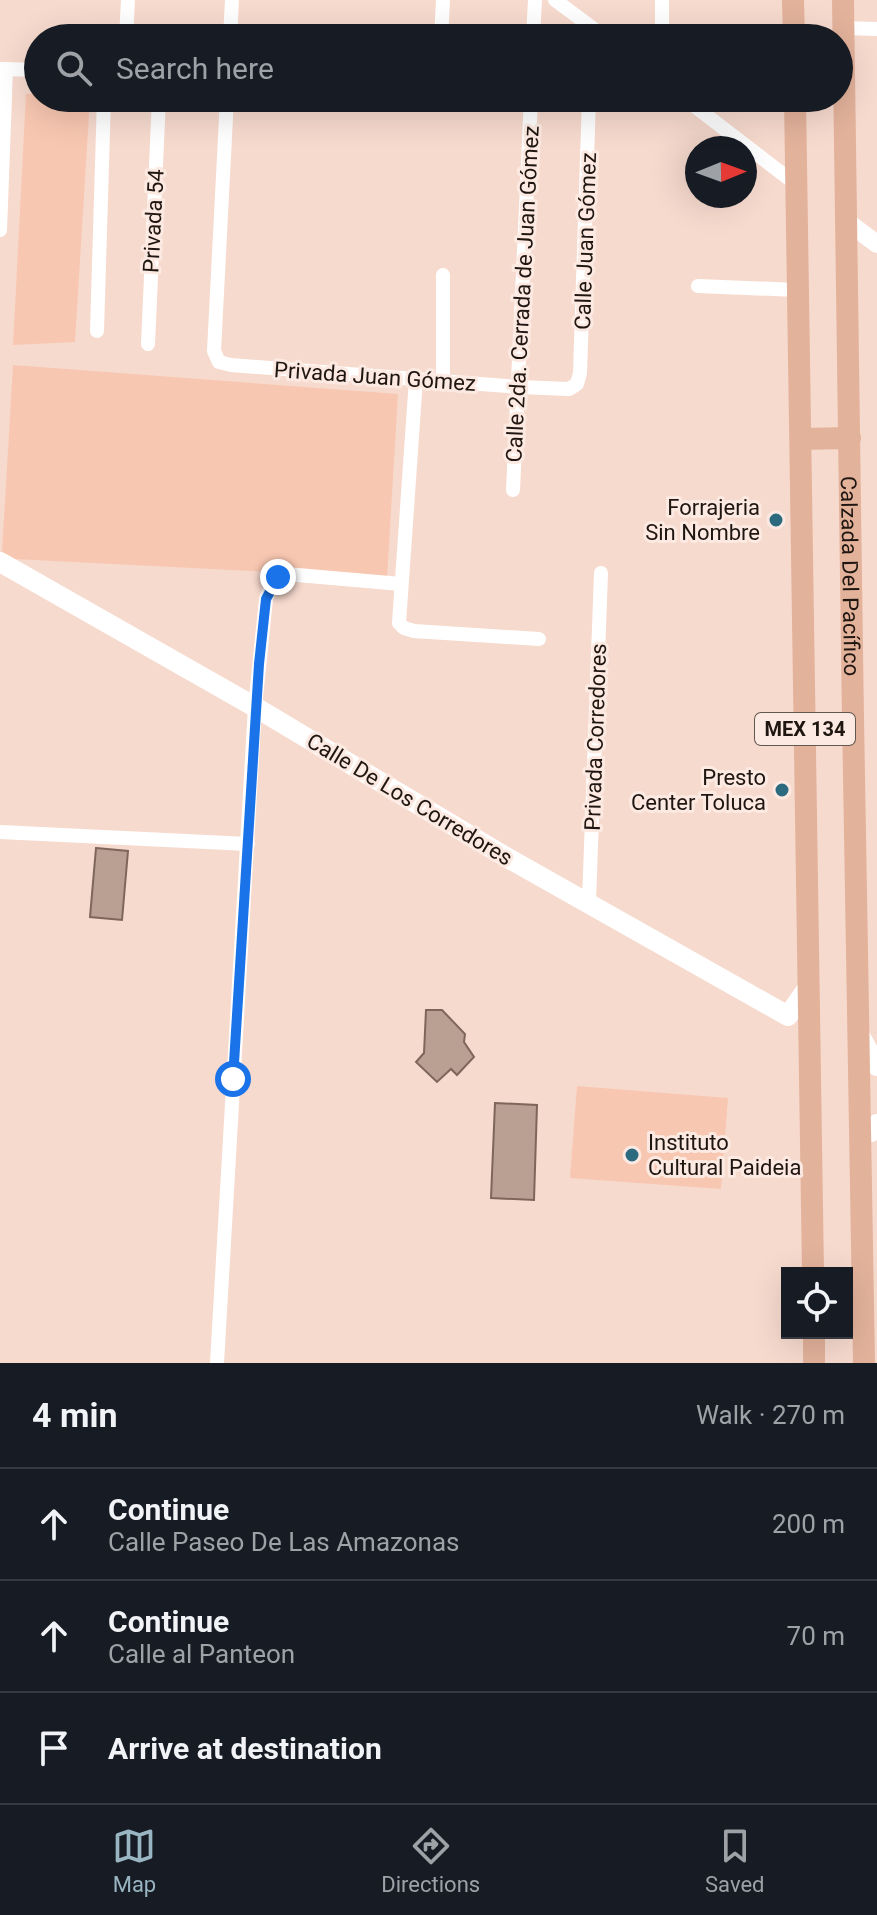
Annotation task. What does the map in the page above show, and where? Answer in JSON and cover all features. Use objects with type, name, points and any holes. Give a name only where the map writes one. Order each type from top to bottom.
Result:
[{"type":"main road","points":[[793,0],[794,24]]},
{"type":"main road","name":"MEX 134","points":[[843,0],[843,24]]},
{"type":"main road","name":"MEX 134","points":[[795,112],[813,1267]]},
{"type":"main road","name":"MEX 134","points":[[844,112],[846,221]]},
{"type":"main road","name":"Calzada Del Pacífico","points":[[846,221],[851,683],[860,1036],[868,1123],[864,1363]]},
{"type":"main road","points":[[801,439],[850,438]]},
{"type":"main road","name":"Calle De Los Corredores","points":[[0,562],[255,707],[506,857],[589,901],[788,1016],[809,986]]},
{"type":"main road","points":[[860,1036],[877,1066]]},
{"type":"main road","points":[[814,1339],[814,1363]]},
{"type":"street","points":[[127,24],[128,0]]},
{"type":"street","points":[[231,24],[232,0]]},
{"type":"street","points":[[442,24],[443,0]]},
{"type":"street","points":[[534,24],[535,0]]},
{"type":"street","points":[[555,0],[584,24]]},
{"type":"street","points":[[576,16],[577,0]]},
{"type":"street","points":[[662,0],[662,24]]},
{"type":"street","points":[[853,28],[877,29]]},
{"type":"street","points":[[0,230],[3,69],[24,70]]},
{"type":"street","points":[[97,331],[104,112]]},
{"type":"street","name":"Privada 54","points":[[148,344],[158,112]]},
{"type":"street","name":"Privada Juan Gómez","points":[[226,112],[214,351],[219,362],[519,387],[569,389],[577,384]]},
{"type":"street","name":"Calle 2da. Cerrada de Juan Gómez","points":[[513,490],[530,112]]},
{"type":"street","name":"Calle Juan Gómez","points":[[577,384],[580,373],[589,112]]},
{"type":"street","points":[[702,112],[797,185]]},
{"type":"street","points":[[846,221],[877,244]]},
{"type":"street","points":[[443,275],[443,381]]},
{"type":"street","points":[[698,286],[798,290]]},
{"type":"street","points":[[416,379],[399,620],[404,628],[539,639]]},
{"type":"street","name":"Privada Corredores","points":[[589,901],[601,573]]},
{"type":"street","points":[[217,1363],[255,707],[266,599],[278,577],[286,574],[401,584]]},
{"type":"street","points":[[0,832],[248,844]]},
{"type":"shaded area","points":[[25,112],[89,112],[75,342],[13,345]]},
{"type":"shaded area","points":[[13,365],[398,394],[387,578],[14,559],[2,552]]},
{"type":"shaded area","points":[[577,1086],[728,1098],[721,1189],[570,1178]]},
{"type":"building","points":[[96,848],[128,851],[122,920],[90,917]]},
{"type":"building","points":[[426,1010],[442,1010],[465,1034],[464,1042],[474,1057],[457,1075],[451,1069],[437,1082],[416,1062],[424,1053]]},
{"type":"building","points":[[495,1103],[537,1105],[534,1200],[491,1198]]},
{"type":"place","name":"Forrajeria Sin Nombre","points":[[776,520]]},
{"type":"place","name":"Presto Center Toluca","points":[[782,790]]},
{"type":"place","name":"Instituto Cultural Paideia","points":[[632,1155]]},
{"type":"route","points":[[233,1079],[255,707],[266,599],[278,577]]}]
